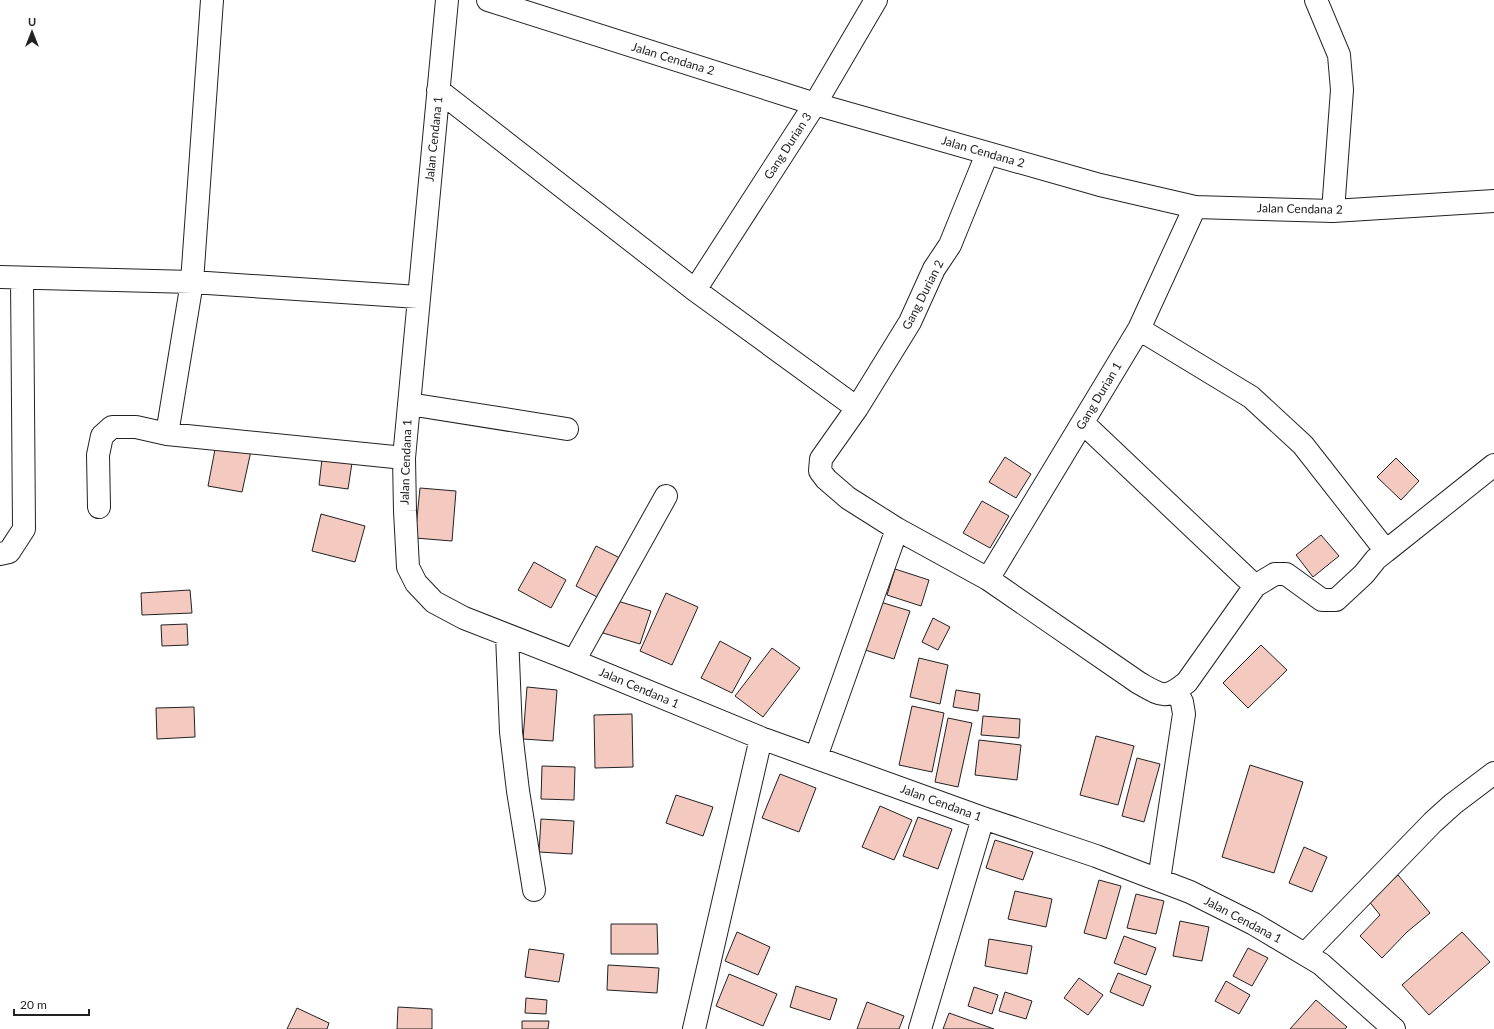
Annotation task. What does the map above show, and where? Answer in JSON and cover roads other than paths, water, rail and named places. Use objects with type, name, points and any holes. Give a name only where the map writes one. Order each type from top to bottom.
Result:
[{"type":"street","points":[[167,434],[192,282],[212,0]]},
{"type":"street","name":"Jalan Cendana 1","points":[[447,0],[404,458],[404,510],[408,567],[416,583],[434,602],[464,618],[574,661],[761,738],[982,818],[1096,856],[1190,892],[1254,924],[1321,964],[1394,1029]]},
{"type":"street","name":"Jalan Cendana 2","points":[[488,0],[537,17],[815,104],[1100,185],[1195,207],[1333,211],[1494,201]]},
{"type":"street","name":"Gang Durian 3","points":[[695,290],[815,104],[876,0]]},
{"type":"street","points":[[1316,0],[1338,55],[1342,90],[1333,211]]},
{"type":"street","points":[[438,90],[695,290],[856,408]]},
{"type":"street","name":"Gang Durian 2","points":[[897,529],[848,498],[826,479],[820,471],[821,459],[856,408],[910,322],[934,269],[950,245],[987,154]]},
{"type":"street","name":"Gang Durian 1","points":[[988,579],[1139,329],[1195,207]]},
{"type":"street","points":[[0,277],[192,282],[418,297]]},
{"type":"street","points":[[0,554],[9,552],[24,529],[22,278]]},
{"type":"street","points":[[1139,329],[1251,397],[1303,445],[1386,551]]},
{"type":"street","points":[[409,404],[567,428]]},
{"type":"street","points":[[1083,423],[1255,586]]},
{"type":"street","points":[[99,507],[98,455],[102,436],[112,427],[136,427],[167,434],[404,458]]},
{"type":"street","points":[[816,758],[897,529],[988,579],[1139,682],[1157,693],[1165,695],[1176,691],[1188,682],[1255,586],[1275,574],[1286,574],[1322,600],[1336,600],[1364,574],[1376,559],[1494,465]]},
{"type":"street","points":[[574,661],[666,496]]},
{"type":"street","points":[[507,635],[512,739],[518,791],[534,890]]},
{"type":"street","points":[[1159,880],[1184,714],[1182,702],[1176,691]]},
{"type":"street","points":[[694,1029],[761,738]]},
{"type":"street","points":[[1305,954],[1433,822],[1453,804],[1494,773]]},
{"type":"street","points":[[920,1029],[982,818]]}]
